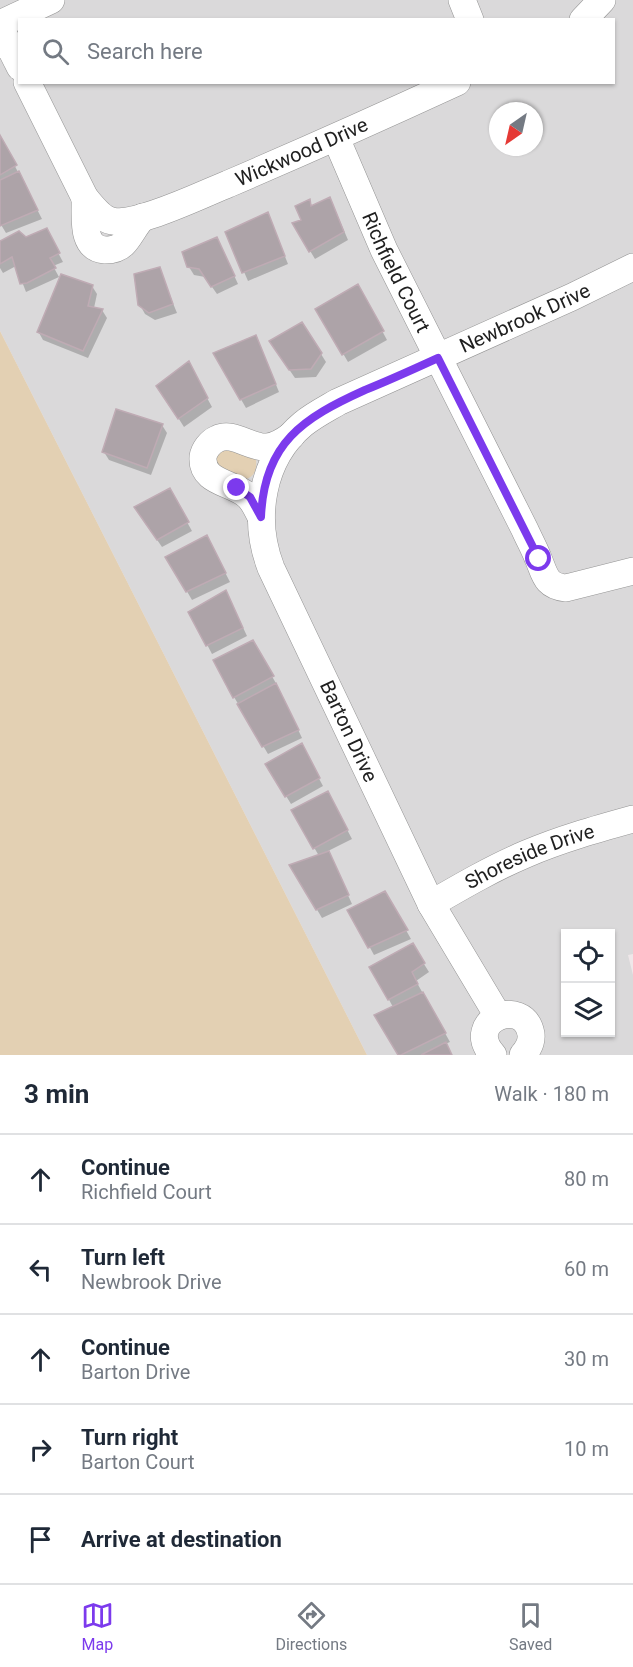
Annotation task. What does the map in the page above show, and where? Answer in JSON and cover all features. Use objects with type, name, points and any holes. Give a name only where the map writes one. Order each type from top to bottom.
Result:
[{"type":"street","points":[[18,63],[0,26],[51,0]]},
{"type":"street","points":[[462,0],[469,18]]},
{"type":"street","points":[[585,18],[602,0]]},
{"type":"street","points":[[28,84],[85,198],[85,232],[90,243],[101,250],[112,250],[123,244],[134,226],[143,217]]},
{"type":"street","name":"Wickwood Drive","points":[[85,198],[96,211],[110,221],[125,222],[143,217],[336,138],[453,84]]},
{"type":"street","name":"Richfield Court","points":[[336,138],[384,250],[539,559],[544,576],[556,587],[566,588],[633,571]]},
{"type":"street","name":"Newbrook Drive","points":[[291,436],[313,416],[339,402],[633,267]]},
{"type":"street","points":[[261,517],[250,497],[206,472],[203,465],[205,450],[215,440],[225,436],[265,448],[277,445],[291,436]]},
{"type":"street","name":"Barton Drive","points":[[291,436],[278,454],[268,474],[262,496],[263,543],[271,568],[431,904],[498,1016]]},
{"type":"street","name":"Shoreside Drive","points":[[431,904],[476,877],[527,854],[581,834],[633,819]]},
{"type":"street","points":[[492,1055],[486,1047],[484,1038],[486,1029],[490,1021],[507,1014],[516,1015],[524,1020],[529,1028],[530,1046],[523,1055]]},
{"type":"shaded area","points":[[0,0],[633,0],[633,954],[628,955],[633,975],[633,1055],[367,1055],[0,331]]},
{"type":"shaded area","points":[[0,331],[367,1055],[0,1055]]},
{"type":"shaded area","points":[[222,445],[256,459],[256,469],[251,477],[245,480],[218,471],[213,453]]},
{"type":"building","points":[[0,135],[17,165],[0,175]]},
{"type":"building","points":[[19,171],[38,210],[0,226],[0,180]]},
{"type":"building","points":[[330,197],[344,232],[309,252],[292,223],[301,220],[295,206],[310,199],[311,206]]},
{"type":"building","points":[[268,212],[285,256],[242,273],[225,232]]},
{"type":"building","points":[[47,228],[60,253],[50,258],[56,268],[27,283],[20,284],[12,257],[0,264],[0,241],[19,231],[26,237]]},
{"type":"building","points":[[217,237],[235,276],[211,287],[199,269],[187,267],[182,252]]},
{"type":"building","points":[[160,267],[173,304],[149,313],[138,305],[134,274]]},
{"type":"building","points":[[61,274],[93,285],[88,306],[103,309],[83,351],[37,332]]},
{"type":"building","points":[[358,284],[384,331],[342,355],[315,309]]},
{"type":"building","points":[[302,322],[322,353],[311,369],[289,370],[269,341]]},
{"type":"building","points":[[256,335],[276,384],[240,400],[213,353]]},
{"type":"building","points":[[189,361],[208,398],[178,419],[156,386]]},
{"type":"building","points":[[116,409],[163,424],[147,468],[102,452]]},
{"type":"building","points":[[170,488],[189,522],[157,540],[134,507]]},
{"type":"building","points":[[207,535],[226,573],[186,592],[165,557]]},
{"type":"building","points":[[226,590],[243,628],[206,646],[188,612]]},
{"type":"building","points":[[253,640],[274,676],[233,698],[213,660]]},
{"type":"building","points":[[276,683],[299,730],[262,747],[237,704]]},
{"type":"building","points":[[302,743],[320,778],[285,797],[265,764]]},
{"type":"building","points":[[328,791],[348,830],[313,849],[291,810]]},
{"type":"building","points":[[329,851],[349,895],[316,910],[289,865]]},
{"type":"building","points":[[385,891],[408,930],[368,948],[347,910]]},
{"type":"building","points":[[413,943],[425,963],[412,972],[418,984],[388,1000],[369,967]]},
{"type":"building","points":[[423,992],[446,1033],[398,1055],[374,1015]]},
{"type":"building","points":[[446,1042],[452,1055],[421,1055]]},
{"type":"route","points":[[237,488],[250,497],[261,517],[262,496],[268,474],[278,454],[301,425],[339,402],[438,358],[539,559]]}]
